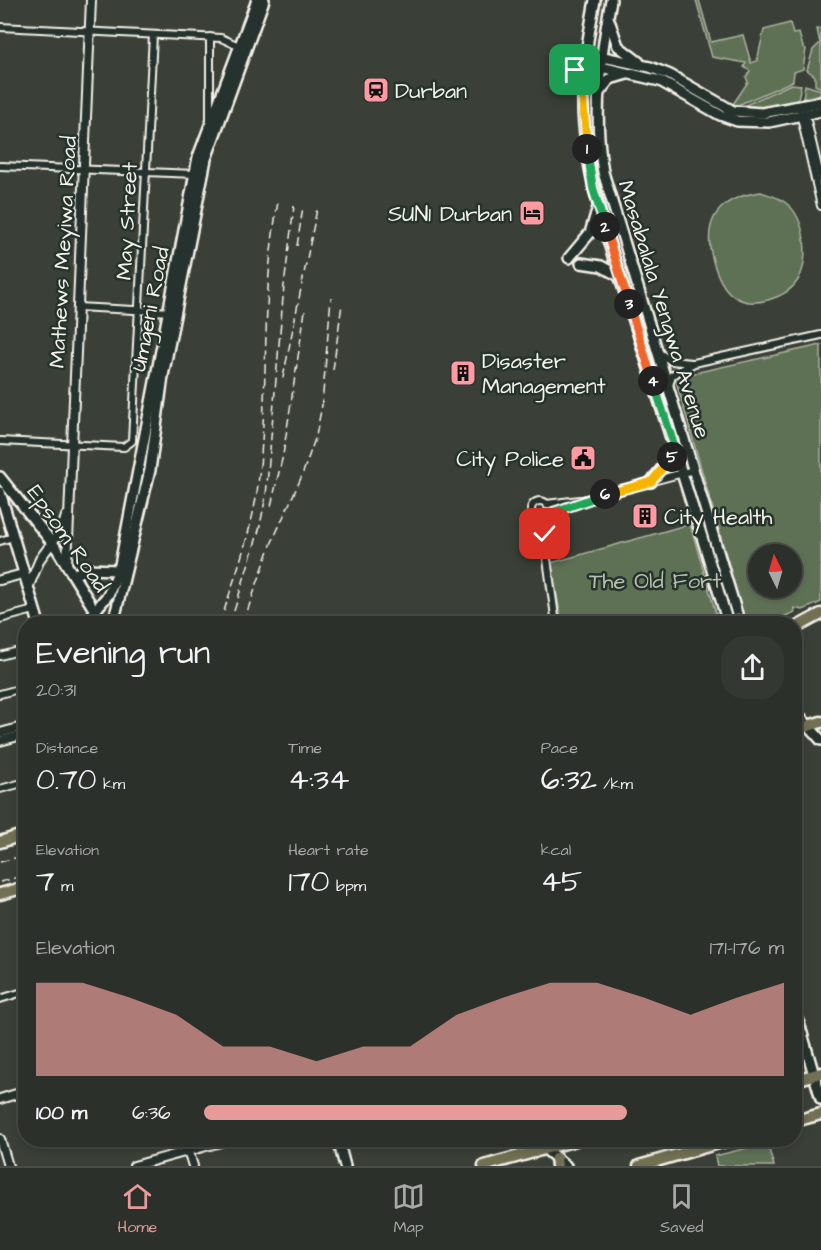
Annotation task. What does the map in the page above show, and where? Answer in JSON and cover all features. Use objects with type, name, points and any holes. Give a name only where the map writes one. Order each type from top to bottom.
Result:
[{"type":"main road","name":"Umgeni Road","points":[[172,311],[202,144],[257,0]]},
{"type":"main road","name":"Umgeni Road","points":[[91,616],[112,589],[118,570],[208,149],[264,0]]},
{"type":"main road","name":"Masabalala Yengwa Avenue","points":[[595,0],[585,53],[582,88],[588,160],[598,205],[676,451],[735,616]]},
{"type":"main road","name":"Masabalala Yengwa Avenue","points":[[610,0],[600,62],[598,95],[603,172],[694,470],[735,616]]},
{"type":"main road","points":[[609,11],[611,32],[618,46],[648,72],[720,116],[737,121],[769,122],[821,102]]},
{"type":"main road","points":[[585,53],[600,62]]},
{"type":"main road","points":[[568,58],[582,88]]},
{"type":"main road","points":[[584,63],[600,62],[648,72]]},
{"type":"main road","points":[[598,95],[607,82],[616,76],[648,72]]},
{"type":"main road","points":[[802,110],[821,111]]},
{"type":"main road","points":[[569,258],[590,233],[598,205]]},
{"type":"main road","points":[[581,263],[601,266],[619,276]]},
{"type":"main road","name":"Umgeni Road","points":[[115,616],[150,470],[159,375]]},
{"type":"main road","points":[[651,482],[676,451]]},
{"type":"main road","points":[[139,468],[150,470]]},
{"type":"main road","name":"Epsom Road","points":[[0,477],[67,564],[99,616]]},
{"type":"main road","points":[[0,492],[3,509],[36,616]]},
{"type":"main road","points":[[74,574],[85,569],[118,570]]},
{"type":"main road","points":[[802,624],[821,614]]},
{"type":"main road","points":[[802,719],[821,740]]},
{"type":"main road","points":[[802,728],[821,722]]},
{"type":"main road","points":[[0,842],[18,836]]},
{"type":"main road","points":[[0,894],[18,889]]},
{"type":"main road","points":[[802,1030],[817,1074],[821,1099]]},
{"type":"main road","points":[[802,1078],[817,1074]]},
{"type":"main road","points":[[802,1119],[821,1114]]},
{"type":"main road","points":[[340,1147],[345,1166]]},
{"type":"main road","points":[[543,1147],[557,1162],[566,1166]]},
{"type":"main road","points":[[484,1166],[552,1147]]},
{"type":"main road","points":[[639,1166],[705,1147]]},
{"type":"street","name":"Mathews Meyiwa Road","points":[[67,564],[70,445],[92,0]]},
{"type":"street","points":[[0,27],[210,37],[227,39],[239,46]]},
{"type":"street","name":"May Street","points":[[70,445],[124,447],[130,444],[133,435],[153,35]]},
{"type":"street","points":[[210,37],[210,123]]},
{"type":"street","points":[[802,110],[821,180]]},
{"type":"street","points":[[802,110],[821,206]]},
{"type":"street","points":[[0,165],[195,174]]},
{"type":"street","points":[[77,307],[172,311]]},
{"type":"street","points":[[668,387],[672,375],[694,363],[821,335]]},
{"type":"street","points":[[657,351],[671,361],[694,363]]},
{"type":"street","points":[[0,441],[70,445]]},
{"type":"street","points":[[544,537],[531,512],[532,505],[541,501],[546,504],[586,499],[694,470]]},
{"type":"street","points":[[536,519],[586,499]]},
{"type":"street","points":[[546,504],[544,537],[555,616]]},
{"type":"street","name":"Mathews Meyiwa Road","points":[[28,588],[40,560],[62,530],[68,506]]},
{"type":"street","points":[[0,541],[13,537]]},
{"type":"street","points":[[0,580],[23,574]]},
{"type":"street","points":[[0,619],[34,610]]},
{"type":"street","points":[[0,656],[18,651]]},
{"type":"street","points":[[0,694],[18,689]]},
{"type":"street","points":[[3,736],[18,729]]},
{"type":"street","points":[[3,736],[18,735]]},
{"type":"street","points":[[0,789],[18,784]]},
{"type":"street","points":[[0,999],[18,993]]},
{"type":"street","points":[[0,1099],[18,1094]]},
{"type":"street","points":[[0,1139],[8,1166]]},
{"type":"street","points":[[188,1147],[193,1166]]},
{"type":"street","points":[[134,1166],[203,1147]]},
{"type":"green space","points":[[696,0],[699,0],[711,42],[743,35],[751,63],[757,61],[764,30],[790,23],[793,34],[799,33],[803,47],[806,49],[803,69],[794,72],[793,81],[738,105],[733,104],[748,82],[746,77],[750,71],[744,67],[746,63],[712,57]]},
{"type":"green space","points":[[821,28],[821,88],[815,85],[815,76],[807,70],[813,50],[820,43],[817,29]]},
{"type":"green space","points":[[791,84],[801,85],[798,99],[794,102],[758,109],[741,107]]},
{"type":"green space","points":[[805,85],[821,90],[821,94],[803,98]]},
{"type":"green space","points":[[761,192],[780,199],[793,210],[802,229],[804,262],[798,280],[785,293],[768,300],[747,302],[731,294],[720,280],[713,261],[710,233],[712,222],[725,205],[735,199]]},
{"type":"green space","points":[[821,345],[821,602],[803,610],[794,608],[795,612],[785,616],[745,616],[676,381],[681,376]]},
{"type":"green space","name":"The Old Fort","points":[[690,524],[717,616],[561,616],[551,563]]},
{"type":"green space","points":[[751,1147],[768,1147],[774,1166],[717,1166],[715,1156]]},
{"type":"railway","points":[[223,616],[246,542],[257,492],[263,420],[269,274],[278,202]]},
{"type":"railway","points":[[232,616],[259,530],[266,496],[284,286],[294,206]]},
{"type":"railway","points":[[297,246],[303,207]]},
{"type":"railway","points":[[283,378],[317,209]]},
{"type":"railway","points":[[246,616],[272,542],[301,478],[316,436],[322,405],[331,298]]},
{"type":"railway","points":[[333,370],[342,304]]},
{"type":"railway","points":[[271,506],[283,455],[305,311]]},
{"type":"railway","points":[[0,862],[18,857]]},
{"type":"railway","points":[[0,882],[18,877]]},
{"type":"place","name":"Durban","points":[[376,90]]},
{"type":"place","name":"SUN1 Durban","points":[[532,213]]},
{"type":"place","name":"Disaster Management","points":[[463,373]]},
{"type":"place","name":"City Police","points":[[583,458]]},
{"type":"place","name":"City Health","points":[[645,516]]},
{"type":"route","points":[[545,534],[548,514],[586,499],[651,482],[676,451],[593,188],[584,126],[582,88],[575,70]]}]
